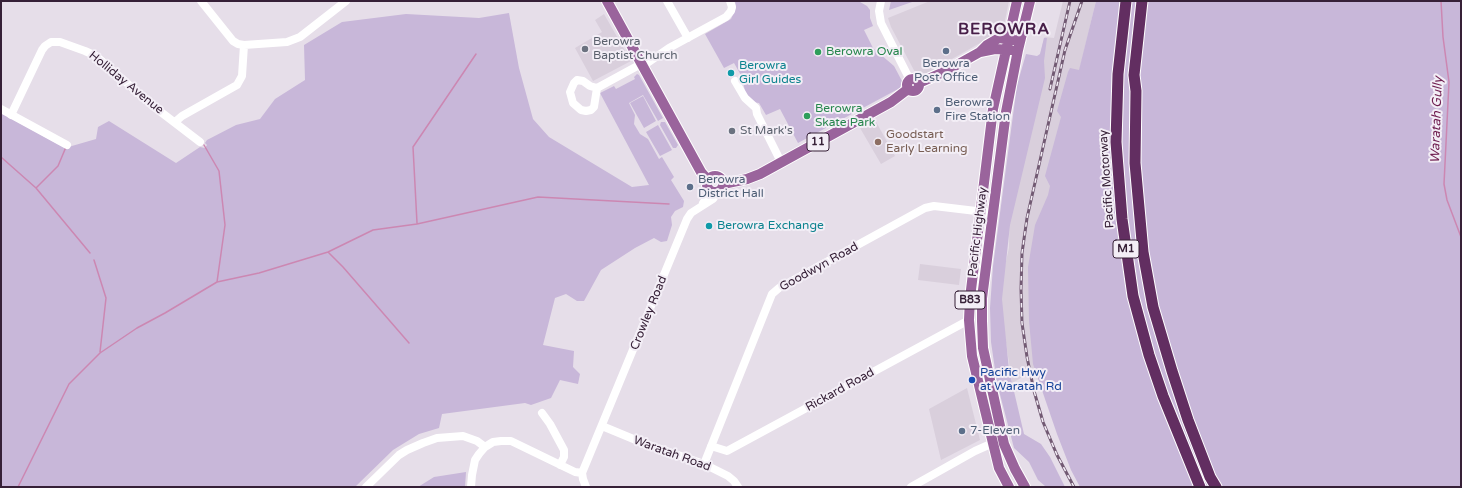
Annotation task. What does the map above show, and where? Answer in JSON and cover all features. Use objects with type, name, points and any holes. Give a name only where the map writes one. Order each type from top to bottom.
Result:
[{"type":"highway","name":"Pacific Motorway","points":[[1126,1],[1118,74],[1116,142],[1122,219],[1131,280],[1149,355],[1163,396],[1200,487]]},
{"type":"highway","name":"M1","points":[[1142,1],[1134,75],[1136,91],[1135,163],[1143,252],[1153,307],[1172,371],[1188,420],[1210,477],[1216,487]]},
{"type":"main road","points":[[607,1],[701,172],[708,180],[707,185],[717,189]]},
{"type":"main road","name":"Pacific Highway","points":[[1009,487],[999,468],[972,356],[969,320],[970,298],[993,109],[1017,1]]},
{"type":"main road","name":"Pacific Highway","points":[[1025,487],[1004,444],[983,348],[982,298],[1006,112],[1019,46],[1030,1]]},
{"type":"main road","name":"11","points":[[717,189],[747,179],[781,162],[891,102],[912,84],[946,71],[980,52],[987,45],[999,38],[1009,39],[1019,46]]},
{"type":"main road","name":"11","points":[[980,52],[1019,46]]},
{"type":"main road","name":"11","points":[[708,180],[717,176],[721,179],[717,189]]},
{"type":"street","points":[[201,1],[233,41],[244,45],[287,42],[307,32],[346,1]]},
{"type":"street","points":[[667,1],[688,38]]},
{"type":"street","points":[[597,88],[642,65],[669,48],[726,17],[731,11],[732,7],[730,1]]},
{"type":"street","points":[[881,1],[881,23],[912,84]]},
{"type":"street","points":[[11,115],[45,46],[38,39]]},
{"type":"street","name":"Holliday Avenue","points":[[45,46],[51,42],[60,42],[96,56],[153,106],[200,142]]},
{"type":"street","points":[[174,122],[237,85],[242,76],[244,45]]},
{"type":"street","points":[[735,81],[745,98],[756,108],[756,114],[781,162]]},
{"type":"street","points":[[1,109],[67,145]]},
{"type":"street","name":"Crowley Road","points":[[582,473],[687,219],[691,213],[713,199],[717,189]]},
{"type":"street","name":"Goodwyn Road","points":[[704,464],[772,294],[779,288],[925,208],[934,206],[993,213]]},
{"type":"street","name":"Rickard Road","points":[[711,446],[727,451],[969,320]]},
{"type":"street","points":[[542,413],[550,424],[564,450],[564,457],[560,465]]},
{"type":"street","name":"Waratah Road","points":[[602,426],[663,451],[704,464],[728,476],[738,487]]},
{"type":"street","points":[[366,487],[407,450],[437,438],[463,436],[477,441],[485,447]]},
{"type":"street","points":[[471,487],[475,460],[485,447],[493,442],[511,441],[575,472],[582,473],[582,479],[586,487]]},
{"type":"street","points":[[910,487],[993,443]]},
{"type":"shaded area","points":[[735,1],[860,1],[870,10],[870,18],[873,26],[864,30],[873,48],[894,66],[902,81],[900,88],[798,143],[780,109],[766,115],[759,103],[752,102],[746,96],[742,77],[734,63],[724,68],[705,34],[731,19],[736,8]]},
{"type":"shaded area","points":[[891,1],[915,1],[889,10]]},
{"type":"shaded area","points":[[930,1],[1009,1],[1003,30],[922,76],[916,74],[891,27],[888,18]]},
{"type":"shaded area","points":[[1063,1],[1096,1],[1058,160],[1046,364],[1012,383],[1000,302],[1004,270],[1009,248],[1010,184],[1044,38],[1054,38]]},
{"type":"shaded area","points":[[1096,1],[1461,1],[1461,487],[1080,487],[1071,470],[1057,434],[1033,364],[1029,321],[1028,267],[1035,225],[1048,195],[1050,186],[1045,176],[1061,117],[1057,111],[1070,68],[1079,70]]},
{"type":"shaded area","points":[[509,13],[519,68],[533,119],[549,137],[632,187],[649,185],[600,93],[614,86],[616,89],[635,79],[634,77],[637,74],[639,75],[663,118],[658,121],[643,95],[629,103],[635,115],[634,124],[640,134],[648,139],[659,159],[662,157],[674,177],[671,180],[684,201],[683,207],[675,211],[671,217],[672,225],[667,241],[661,242],[654,238],[635,248],[601,270],[584,301],[577,301],[566,294],[555,298],[543,345],[574,351],[573,367],[580,374],[578,384],[560,380],[551,398],[531,405],[525,403],[442,414],[439,428],[419,434],[393,450],[355,487],[1,487],[1,113],[65,148],[96,139],[98,127],[109,121],[176,163],[200,147],[205,148],[207,145],[205,143],[207,140],[236,125],[260,119],[275,99],[305,80],[304,45],[342,22],[406,14],[479,18]]},
{"type":"shaded area","points":[[604,14],[631,61],[593,81],[575,48],[602,32],[595,20]]},
{"type":"shaded area","points":[[1044,38],[1047,38],[1044,61],[1045,78],[1010,225],[1002,299],[1009,370],[1024,434],[1041,444],[1050,457],[1065,487],[1042,487],[1045,486],[1038,480],[1029,462],[1014,448],[997,383],[991,342],[990,308],[993,266],[1017,85],[1026,54],[1037,56],[1040,54]]},
{"type":"shaded area","points":[[643,96],[656,121],[644,128],[630,103]]},
{"type":"shaded area","name":"Goodstart Early Learning","points":[[875,120],[895,156],[881,164],[860,128]]},
{"type":"shaded area","points":[[661,122],[665,122],[678,145],[676,148],[673,148],[660,125]]},
{"type":"shaded area","points":[[658,125],[672,150],[660,156],[646,132]]},
{"type":"shaded area","points":[[920,264],[961,269],[959,285],[918,280]]},
{"type":"shaded area","points":[[967,388],[980,440],[941,460],[929,409]]},
{"type":"shaded area","points":[[466,472],[465,487],[418,487],[434,477]]},
{"type":"waterway","name":"Waratah Gully","points":[[1441,1],[1443,37],[1449,82],[1444,184],[1447,200],[1461,237]]},
{"type":"waterway","points":[[417,223],[413,147],[476,54]]},
{"type":"waterway","points":[[204,145],[219,171],[225,225],[217,282]]},
{"type":"waterway","points":[[36,188],[58,166],[66,147]]},
{"type":"waterway","points":[[1,157],[36,188],[90,253]]},
{"type":"waterway","points":[[18,487],[69,384],[100,353],[137,328],[217,282],[259,273],[328,252],[373,230],[417,224],[538,197],[669,204]]},
{"type":"waterway","points":[[328,252],[343,267],[409,343]]},
{"type":"waterway","points":[[94,260],[106,298],[100,352]]},
{"type":"railway","points":[[1050,89],[1070,1]]},
{"type":"railway","points":[[1074,487],[1057,455],[1043,422],[1034,391],[1022,323],[1021,289],[1022,253],[1027,218],[1065,50],[1082,1]]},
{"type":"place","name":"Berowra Baptist Church","points":[[585,49]]},
{"type":"place","name":"Berowra Post Office","points":[[946,51]]},
{"type":"place","name":"Berowra Oval","points":[[818,52]]},
{"type":"place","name":"Berowra Girl Guides","points":[[731,73]]},
{"type":"place","name":"Berowra Fire Station","points":[[937,110]]},
{"type":"place","name":"Berowra Skate Park","points":[[807,116]]},
{"type":"place","name":"St Mark's","points":[[732,131]]},
{"type":"place","name":"Goodstart Early Learning","points":[[878,142]]},
{"type":"place","name":"Berowra District Hall","points":[[690,187]]},
{"type":"place","name":"Berowra Exchange","points":[[709,226]]},
{"type":"place","name":"Pacific Hwy at Waratah Rd","points":[[972,380]]},
{"type":"place","name":"7-Eleven","points":[[962,431]]},
{"type":"district","name":"BEROWRA","points":[[1004,30]]}]
